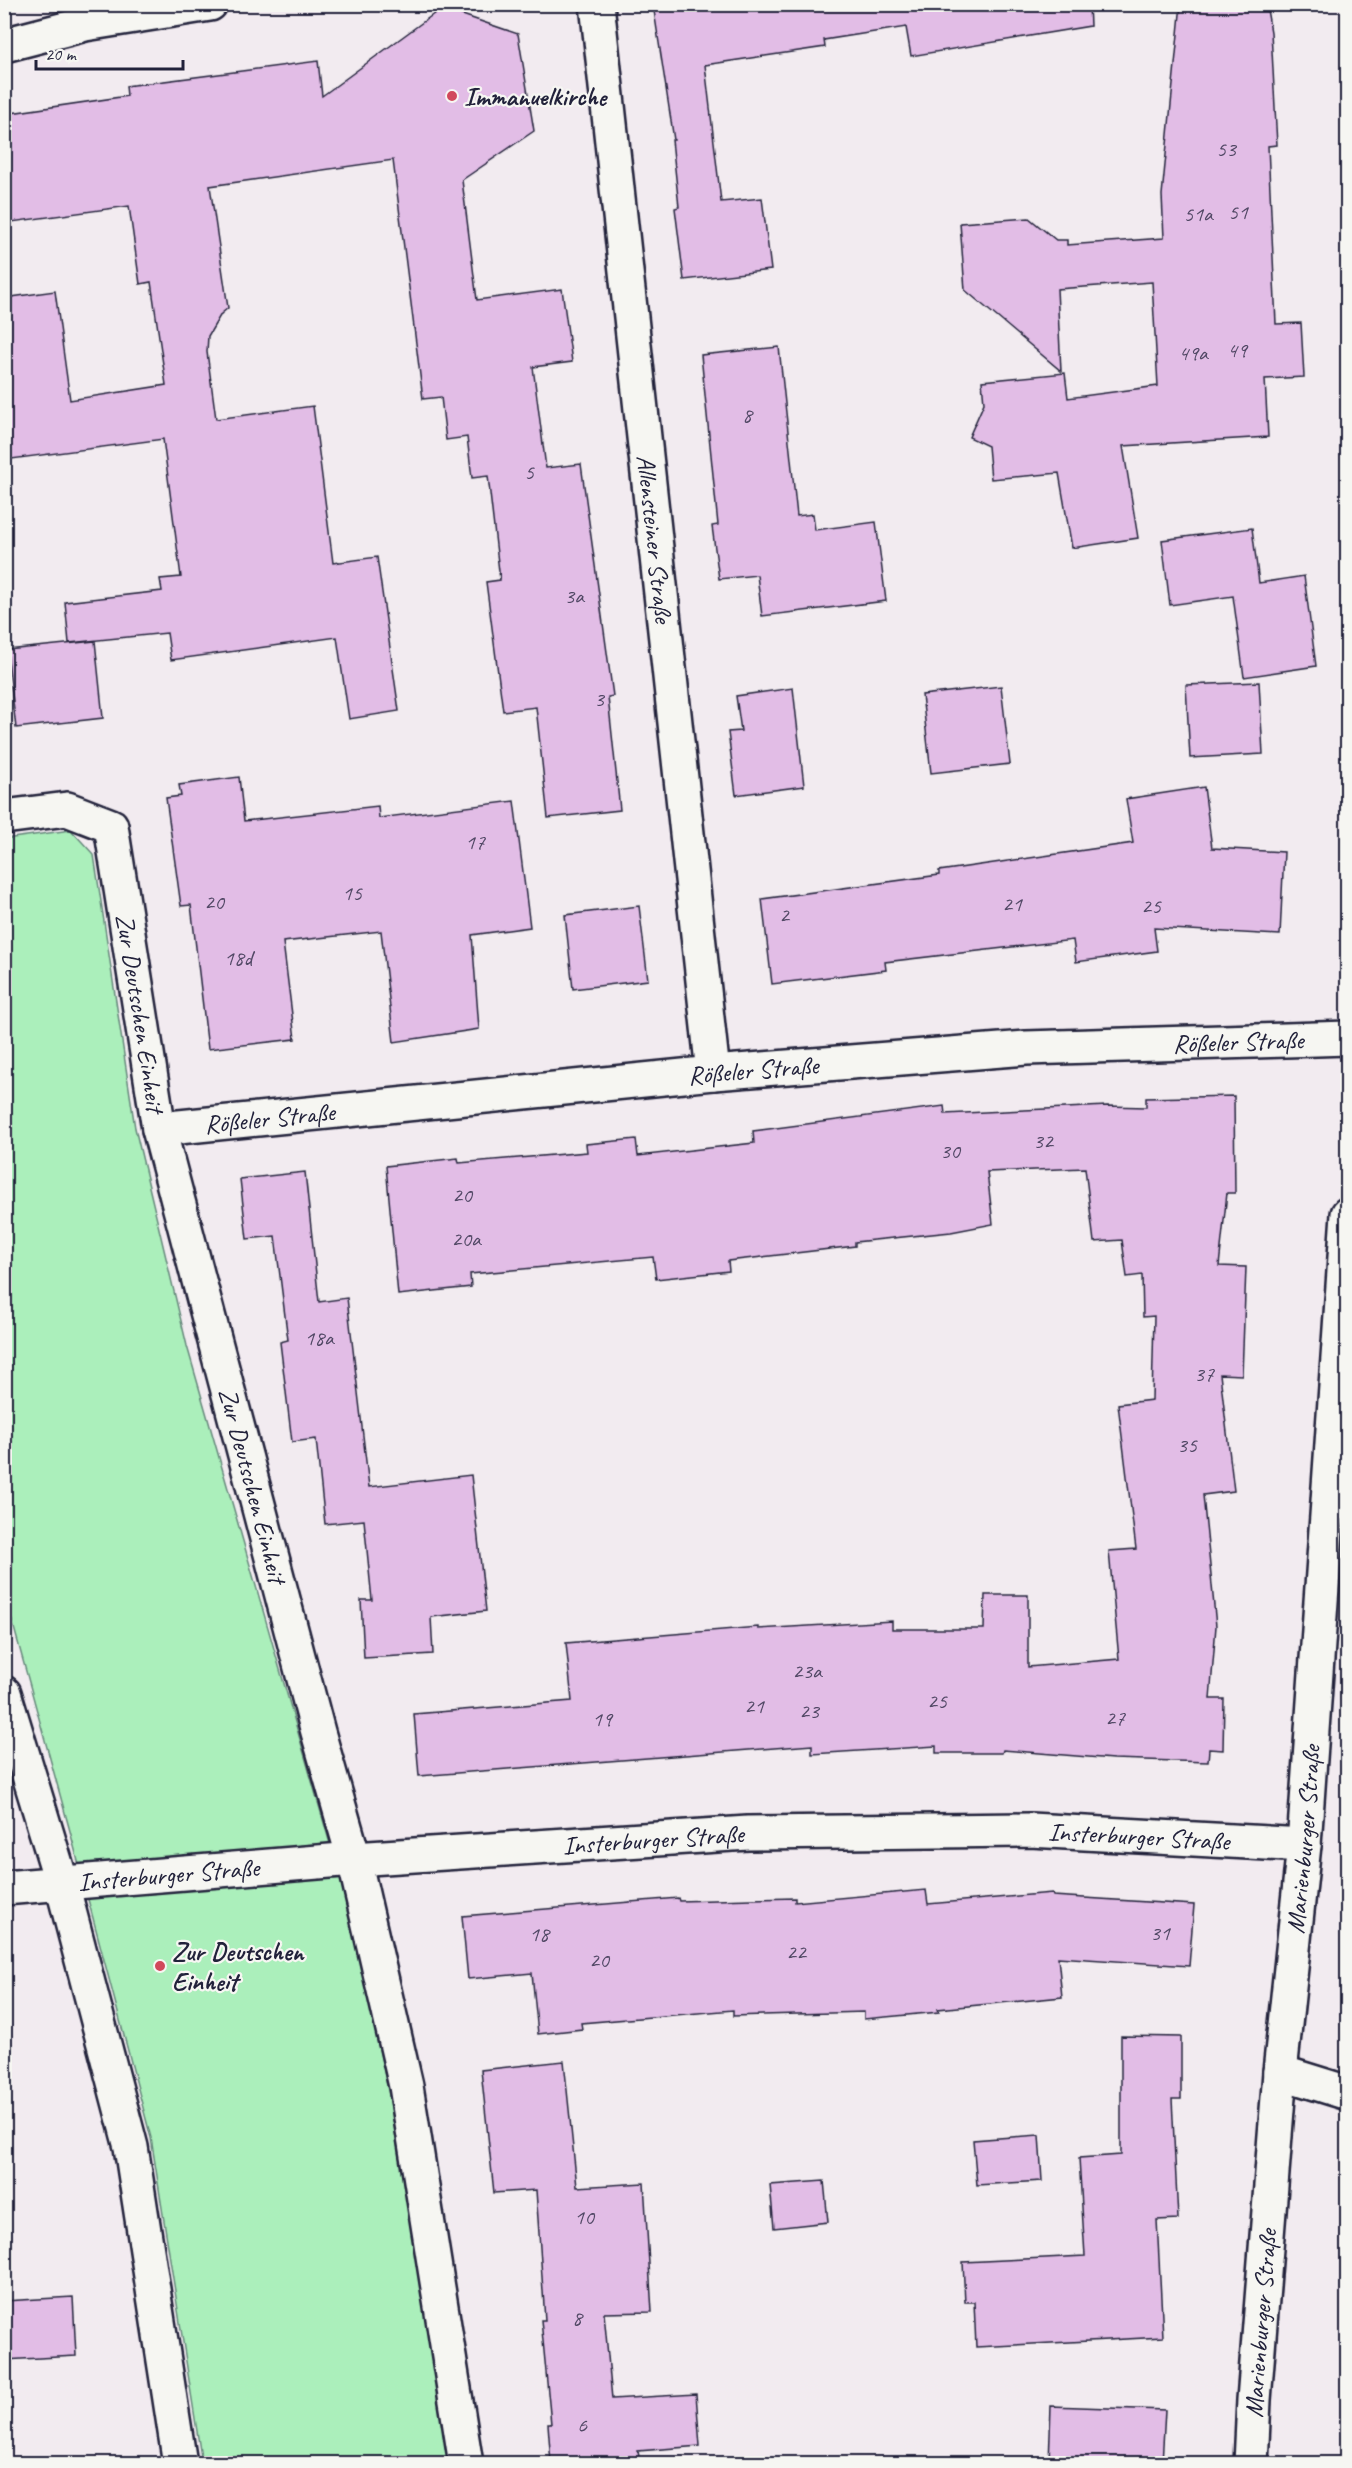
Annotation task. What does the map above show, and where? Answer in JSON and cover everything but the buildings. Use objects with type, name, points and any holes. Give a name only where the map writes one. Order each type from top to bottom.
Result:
[{"type":"street","points":[[4,45],[85,24],[210,4]]},
{"type":"street","name":"Allensteiner Straße","points":[[597,4],[713,1073]]},
{"type":"street","name":"Zur Deutschen Einheit","points":[[4,817],[67,809],[111,826],[159,1129],[318,1732],[354,1859],[406,2086],[466,2463]]},
{"type":"street","name":"Rößeler Straße","points":[[159,1129],[713,1073],[1026,1048],[1347,1038]]},
{"type":"street","name":"Marienburger Straße","points":[[1251,2463],[1280,2072],[1304,1845],[1347,1214]]},
{"type":"street","points":[[4,1693],[62,1884],[131,2147],[180,2463]]},
{"type":"street","name":"Insterburger Straße","points":[[4,1888],[354,1859],[748,1833],[1030,1830],[1304,1845]]},
{"type":"street","points":[[1280,2072],[1347,2093]]},
{"type":"green space","points":[[71,830],[94,855],[135,1128],[187,1346],[351,1917],[389,2095],[450,2463],[202,2463],[151,2138],[5,1595],[5,839]]},
{"type":"place","name":"Immanuelkirche","points":[[452,96]]},
{"type":"place","name":"Zur Deutschen Einheit","points":[[160,1966]]}]
